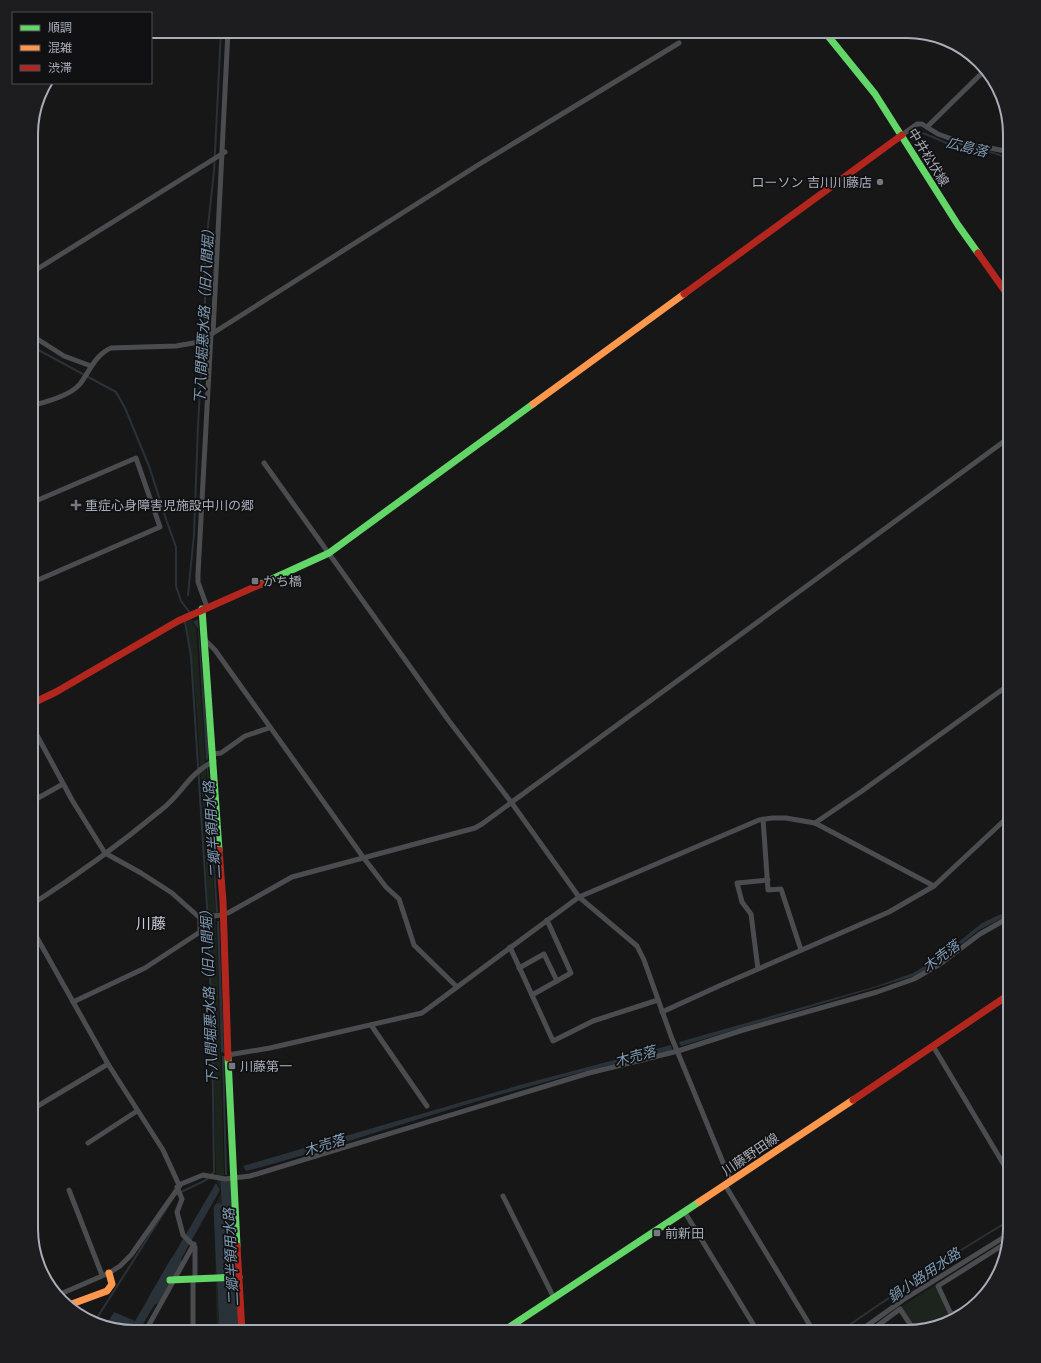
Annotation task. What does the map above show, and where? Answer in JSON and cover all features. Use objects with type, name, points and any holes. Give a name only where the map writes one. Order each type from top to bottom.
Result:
[{"type":"street","points":[[228,38],[223,154],[211,334],[198,582],[206,641],[213,759],[219,915],[228,1056],[229,1178],[239,1277],[242,1325]]},
{"type":"street","name":"中井松伏線","points":[[830,38],[861,76],[902,135],[958,225],[1003,288]]},
{"type":"street","points":[[38,404],[57,398],[79,386],[90,368],[106,350],[110,348],[176,346],[199,342],[478,165],[679,43]]},
{"type":"street","points":[[927,127],[981,74]]},
{"type":"street","points":[[38,701],[56,692],[142,640],[182,619],[329,553],[917,124],[922,124],[938,134],[960,142],[1003,151]]},
{"type":"street","points":[[38,269],[223,154]]},
{"type":"street","points":[[38,339],[64,356],[90,368]]},
{"type":"street","points":[[38,737],[63,784],[105,853],[172,893],[200,917],[228,913],[292,877],[475,828],[1003,442]]},
{"type":"street","points":[[38,500],[136,458],[160,526],[150,532],[38,580]]},
{"type":"street","points":[[264,463],[448,720],[511,802],[579,897],[637,946],[644,960],[662,1012],[728,1183],[810,1325]]},
{"type":"street","points":[[206,641],[363,857],[386,886],[399,899],[414,945],[456,987]]},
{"type":"street","points":[[815,823],[862,791],[1003,689]]},
{"type":"street","points":[[38,901],[63,885],[163,809],[193,774],[221,752],[244,736],[269,728]]},
{"type":"street","points":[[38,798],[63,784]]},
{"type":"street","points":[[228,1056],[270,1048],[422,1013],[579,897],[685,850],[763,819],[786,818],[815,823],[934,886]]},
{"type":"street","points":[[763,819],[768,890],[781,889],[801,950]]},
{"type":"street","points":[[662,1012],[889,912],[934,886],[1003,822]]},
{"type":"street","points":[[758,969],[751,914],[742,902],[737,883],[768,880]]},
{"type":"street","points":[[73,1002],[145,968],[200,932],[200,917]]},
{"type":"street","points":[[532,995],[571,973],[547,920]]},
{"type":"street","points":[[63,1293],[106,1274],[120,1266],[131,1255],[178,1186],[203,1175],[229,1178],[250,1176],[589,1072],[678,1051],[743,1030],[877,992],[914,979],[940,964],[980,934],[1003,920]]},
{"type":"street","points":[[38,940],[108,1064],[163,1150],[182,1199],[176,1212],[183,1235],[194,1244]]},
{"type":"street","points":[[510,947],[552,1042],[593,1021],[658,1000]]},
{"type":"street","points":[[519,968],[544,954],[557,981]]},
{"type":"street","name":"川藤野田線","points":[[513,1325],[1003,999]]},
{"type":"street","points":[[371,1025],[427,1106]]},
{"type":"street","points":[[933,1046],[1003,1163]]},
{"type":"street","points":[[38,1106],[108,1064]]},
{"type":"street","points":[[88,1143],[137,1111]]},
{"type":"street","points":[[69,1190],[106,1274],[112,1284],[107,1291],[74,1303]]},
{"type":"street","points":[[503,1196],[554,1298]]},
{"type":"street","points":[[684,1211],[754,1325]]},
{"type":"street","points":[[868,1325],[903,1300],[1002,1238]]},
{"type":"street","points":[[193,1325],[194,1244]]},
{"type":"street","points":[[149,1325],[172,1279],[194,1244]]},
{"type":"street","points":[[952,1313],[938,1286],[1001,1246]]},
{"type":"street","points":[[172,1279],[239,1277]]},
{"type":"street","points":[[879,1325],[900,1310],[910,1325]]},
{"type":"shaded area","points":[[191,619],[196,628],[216,919],[224,1170],[232,1325],[217,1325],[214,1208],[222,1191],[217,1182],[216,1171],[209,948],[199,742],[193,669],[186,621]]},
{"type":"shaded area","points":[[935,1285],[948,1315],[938,1320],[913,1324],[901,1307]]},
{"type":"water","points":[[198,620],[208,744],[208,759],[206,761],[198,629],[193,621]]},
{"type":"water","points":[[207,768],[218,912],[216,913]]},
{"type":"water","points":[[1003,913],[1003,918],[979,930],[940,961],[914,976],[681,1046],[679,1042],[877,986],[913,973],[940,957],[982,923]]},
{"type":"water","points":[[217,921],[219,921],[224,1053],[221,1052]]},
{"type":"water","points":[[671,1045],[672,1050],[511,1091],[273,1164],[246,1171],[243,1166],[520,1085]]},
{"type":"water","points":[[222,1056],[224,1056],[227,1175],[225,1175]]},
{"type":"water","points":[[216,1183],[220,1190],[172,1275],[162,1275]]},
{"type":"water","points":[[226,1200],[228,1200],[233,1262],[230,1262]]},
{"type":"water","points":[[155,1287],[163,1287],[164,1289],[142,1325],[108,1321],[114,1312],[135,1321]]},
{"type":"water","points":[[231,1292],[234,1293],[235,1320],[233,1320]]},
{"type":"waterway","name":"下八間堀悪水路（旧八間堀）","points":[[188,595],[194,534],[201,373],[205,347],[205,254],[214,171],[221,38]]},
{"type":"waterway","name":"広島落","points":[[923,133],[954,146],[990,152],[1003,157]]},
{"type":"waterway","name":"二郷半領用水路","points":[[38,350],[116,392],[125,408],[149,466],[176,547],[176,586],[181,601],[190,613]]},
{"type":"waterway","name":"下八間堀悪水路（旧八間堀）","points":[[97,1317],[175,1195],[206,1180],[214,1172],[212,1026],[208,922],[191,656],[185,622]]},
{"type":"waterway","name":"二郷半領用水路","points":[[226,1182],[228,1213]]},
{"type":"waterway","points":[[219,1209],[222,1272]]},
{"type":"waterway","name":"鍋小路用水路","points":[[849,1325],[940,1263],[1003,1224]]},
{"type":"waterway","name":"二郷半領用水路","points":[[231,1248],[235,1325]]},
{"type":"waterway","name":"木売落","points":[[154,1299],[176,1261]]},
{"type":"waterway","points":[[223,1283],[225,1325]]},
{"type":"traffic: fast","points":[[830,38],[875,94],[958,225],[978,253]]},
{"type":"traffic: fast","points":[[261,584],[329,553],[533,404]]},
{"type":"traffic: fast","points":[[202,609],[219,850]]},
{"type":"traffic: fast","points":[[228,1058],[237,1246]]},
{"type":"traffic: fast","points":[[513,1325],[699,1202]]},
{"type":"traffic: fast","points":[[170,1280],[239,1277]]},
{"type":"traffic: slow","points":[[533,404],[684,294]]},
{"type":"traffic: slow","points":[[699,1202],[853,1100]]},
{"type":"traffic: slow","points":[[74,1303],[107,1291],[112,1284],[109,1273]]},
{"type":"traffic: jam","points":[[684,294],[902,135]]},
{"type":"traffic: jam","points":[[978,253],[1003,288]]},
{"type":"traffic: jam","points":[[38,701],[56,692],[178,621],[261,584]]},
{"type":"traffic: jam","points":[[219,850],[223,902],[228,1058]]},
{"type":"traffic: jam","points":[[853,1100],[1003,999]]},
{"type":"traffic: jam","points":[[237,1246],[242,1325]]},
{"type":"place","name":"ローソン 吉川川藤店","points":[[880,182]]},
{"type":"place","name":"重症心身障害児施設中川の郷","points":[[76,505]]},
{"type":"place","name":"かち橋","points":[[255,581]]},
{"type":"place","name":"川藤第一","points":[[232,1066]]},
{"type":"place","name":"前新田","points":[[657,1233]]},
{"type":"district","name":"川藤","points":[[151,923]]}]
